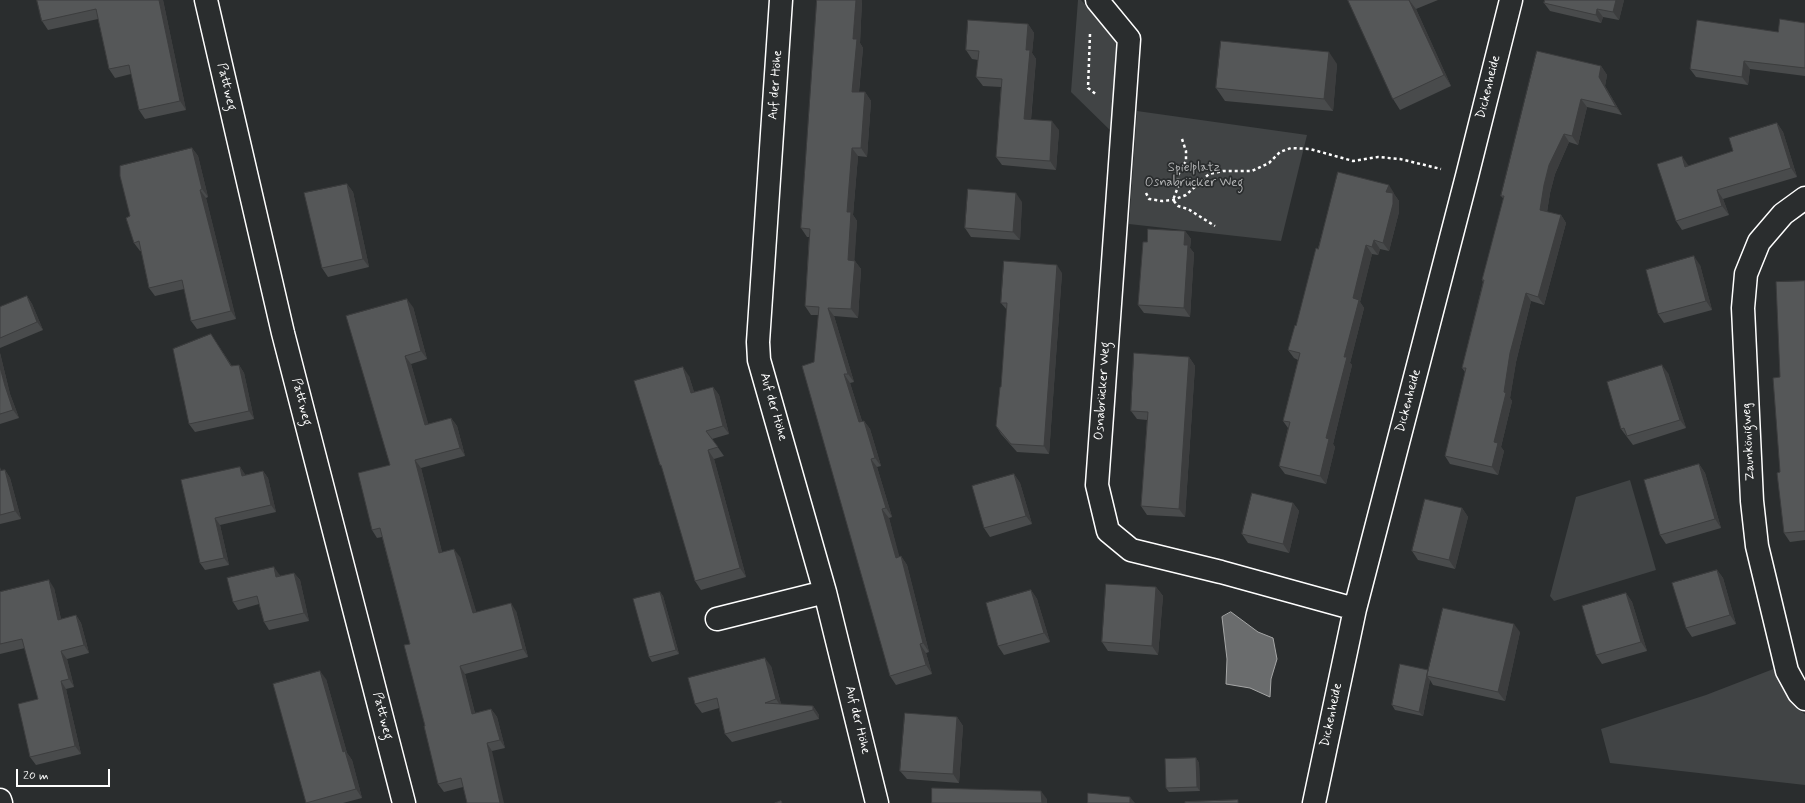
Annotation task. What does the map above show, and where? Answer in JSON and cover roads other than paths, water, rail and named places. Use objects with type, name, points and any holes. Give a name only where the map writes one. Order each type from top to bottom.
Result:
[{"type":"street","name":"Pattweg","points":[[206,0],[285,341],[404,803]]},
{"type":"street","name":"Auf der Höhe","points":[[782,0],[758,342],[760,360],[825,592],[877,803]]},
{"type":"street","name":"Osnabrücker Weg","points":[[1097,0],[1129,39],[1096,485],[1108,531],[1130,550],[1221,572],[1354,609]]},
{"type":"street","name":"Dickenheide","points":[[1314,803],[1354,609],[1467,176],[1511,0]]},
{"type":"street","name":"Zaunkönigweg","points":[[1805,198],[1783,214],[1759,242],[1746,274],[1743,308],[1752,501],[1758,546],[1765,584],[1788,671],[1799,693],[1805,699]]},
{"type":"street","points":[[717,619],[825,592]]},
{"type":"park label","name":"Spielplatz Osnabrücker Weg","points":[[1194,176]]}]
